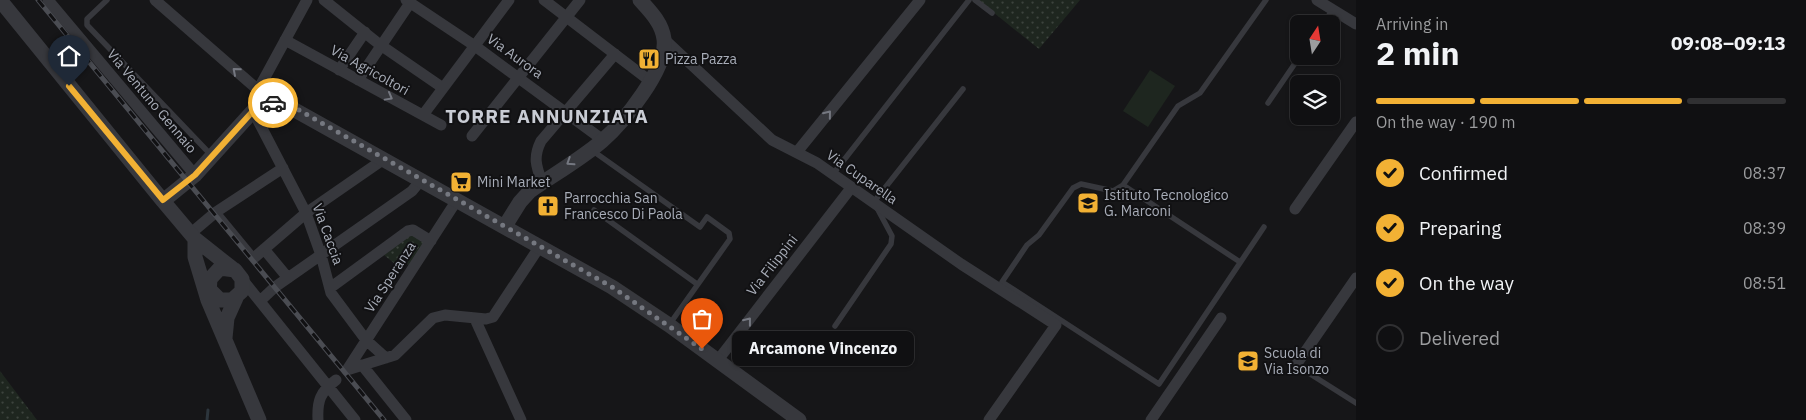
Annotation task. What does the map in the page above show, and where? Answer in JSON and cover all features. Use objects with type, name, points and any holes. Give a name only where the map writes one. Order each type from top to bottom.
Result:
[{"type":"street","name":"Via Ventuno Gennaio","points":[[48,0],[192,177]]},
{"type":"street","points":[[155,0],[273,103]]},
{"type":"street","points":[[324,0],[382,46],[443,88]]},
{"type":"street","points":[[422,115],[509,0]]},
{"type":"street","points":[[544,0],[650,81]]},
{"type":"street","points":[[472,136],[520,78],[580,0]]},
{"type":"street","points":[[505,226],[520,202],[542,182],[597,144],[632,107],[650,81],[658,66],[664,38],[658,22],[640,0]]},
{"type":"street","points":[[797,152],[920,0]]},
{"type":"street","points":[[1317,0],[1356,24]]},
{"type":"street","points":[[1,1],[169,196],[192,236],[238,274],[332,383],[355,420]]},
{"type":"street","points":[[258,90],[285,40],[302,2]]},
{"type":"street","points":[[358,80],[382,46],[408,2]]},
{"type":"street","name":"Via Aurora","points":[[408,2],[475,46],[566,112],[597,144]]},
{"type":"street","points":[[339,70],[365,32]]},
{"type":"street","name":"Via Cuparella","points":[[664,38],[772,140],[797,152],[833,174],[961,264],[1056,325],[989,420]]},
{"type":"street","name":"Via Agricoltori","points":[[285,40],[441,125]]},
{"type":"street","points":[[542,182],[535,164],[536,151],[541,141],[614,54]]},
{"type":"street","points":[[169,196],[192,177],[253,111],[262,105],[273,103],[297,109],[612,287],[669,324],[799,420]]},
{"type":"street","name":"Via Caccia","points":[[253,111],[306,213],[335,300],[366,340],[386,358]]},
{"type":"street","points":[[1295,208],[1356,122]]},
{"type":"street","points":[[255,257],[306,213],[384,158]]},
{"type":"street","points":[[192,236],[218,211],[283,168]]},
{"type":"street","points":[[207,287],[220,300],[238,296],[261,299],[412,190],[421,180]]},
{"type":"street","name":"Via Filippini","points":[[718,360],[851,188]]},
{"type":"street","name":"Via Speranza","points":[[362,365],[347,370],[457,200]]},
{"type":"street","points":[[330,288],[408,231],[413,230],[431,241]]},
{"type":"street","points":[[192,236],[195,257],[225,338],[259,420]]},
{"type":"street","points":[[406,420],[362,365],[386,358],[404,348],[433,318],[445,315],[475,319],[493,317],[540,246]]},
{"type":"street","points":[[264,249],[288,278]]},
{"type":"street","points":[[207,287],[216,271],[225,267],[238,274],[243,287],[227,318],[225,338]]},
{"type":"street","points":[[1296,365],[1356,278]]},
{"type":"street","points":[[1151,420],[1221,318]]},
{"type":"street","points":[[475,319],[521,420]]},
{"type":"street","points":[[318,420],[317,401],[332,383]]},
{"type":"lane","points":[[107,0],[87,19],[87,25],[212,156]]},
{"type":"lane","points":[[833,174],[969,0]]},
{"type":"lane","points":[[975,0],[992,13]]},
{"type":"lane","points":[[1264,227],[1159,384],[1002,282],[1028,245],[1040,235],[1073,188],[1081,184],[1113,191],[1123,185],[1178,106],[1200,93],[1266,0]]},
{"type":"lane","points":[[1329,15],[1332,10]]},
{"type":"lane","points":[[1268,103],[1294,65]]},
{"type":"lane","points":[[835,326],[891,244],[892,236],[875,204],[962,89]]},
{"type":"lane","points":[[597,144],[700,227],[707,217],[729,233],[730,239],[669,324]]},
{"type":"lane","points":[[1123,185],[1240,262]]},
{"type":"lane","points":[[594,210],[697,284]]},
{"type":"lane","points":[[218,211],[255,257]]},
{"type":"lane","points":[[1296,365],[1356,403]]},
{"type":"shaded area","points":[[978,0],[1080,0],[1039,49]]},
{"type":"shaded area","points":[[1150,70],[1175,86],[1148,127],[1123,111]]},
{"type":"shaded area","points":[[413,232],[427,242],[411,267],[400,259],[395,264],[384,255]]},
{"type":"shaded area","points":[[0,371],[37,420],[0,420]]},
{"type":"waterway","points":[[207,420],[208,410]]},
{"type":"railway","points":[[38,0],[384,420]]},
{"type":"way so far","points":[[273,103],[284,104],[297,109],[612,287],[669,324],[702,349]]},
{"type":"place","name":"Pizza Pazza","points":[[649,59]]},
{"type":"place","name":"Mini Market","points":[[461,182]]},
{"type":"place","name":"Istituto Tecnologico G. Marconi","points":[[1088,203]]},
{"type":"place","name":"Parrocchia San Francesco Di Paola","points":[[548,206]]},
{"type":"place","name":"Arcamone Vincenzo","points":[[702,349]]},
{"type":"place","name":"Scuola di Via Isonzo","points":[[1248,361]]},
{"type":"district","name":"TORRE ANNUNZIATA","points":[[547,116]]},
{"type":"route","points":[[69,86],[163,200],[195,175],[253,111],[262,105],[273,103]]}]
